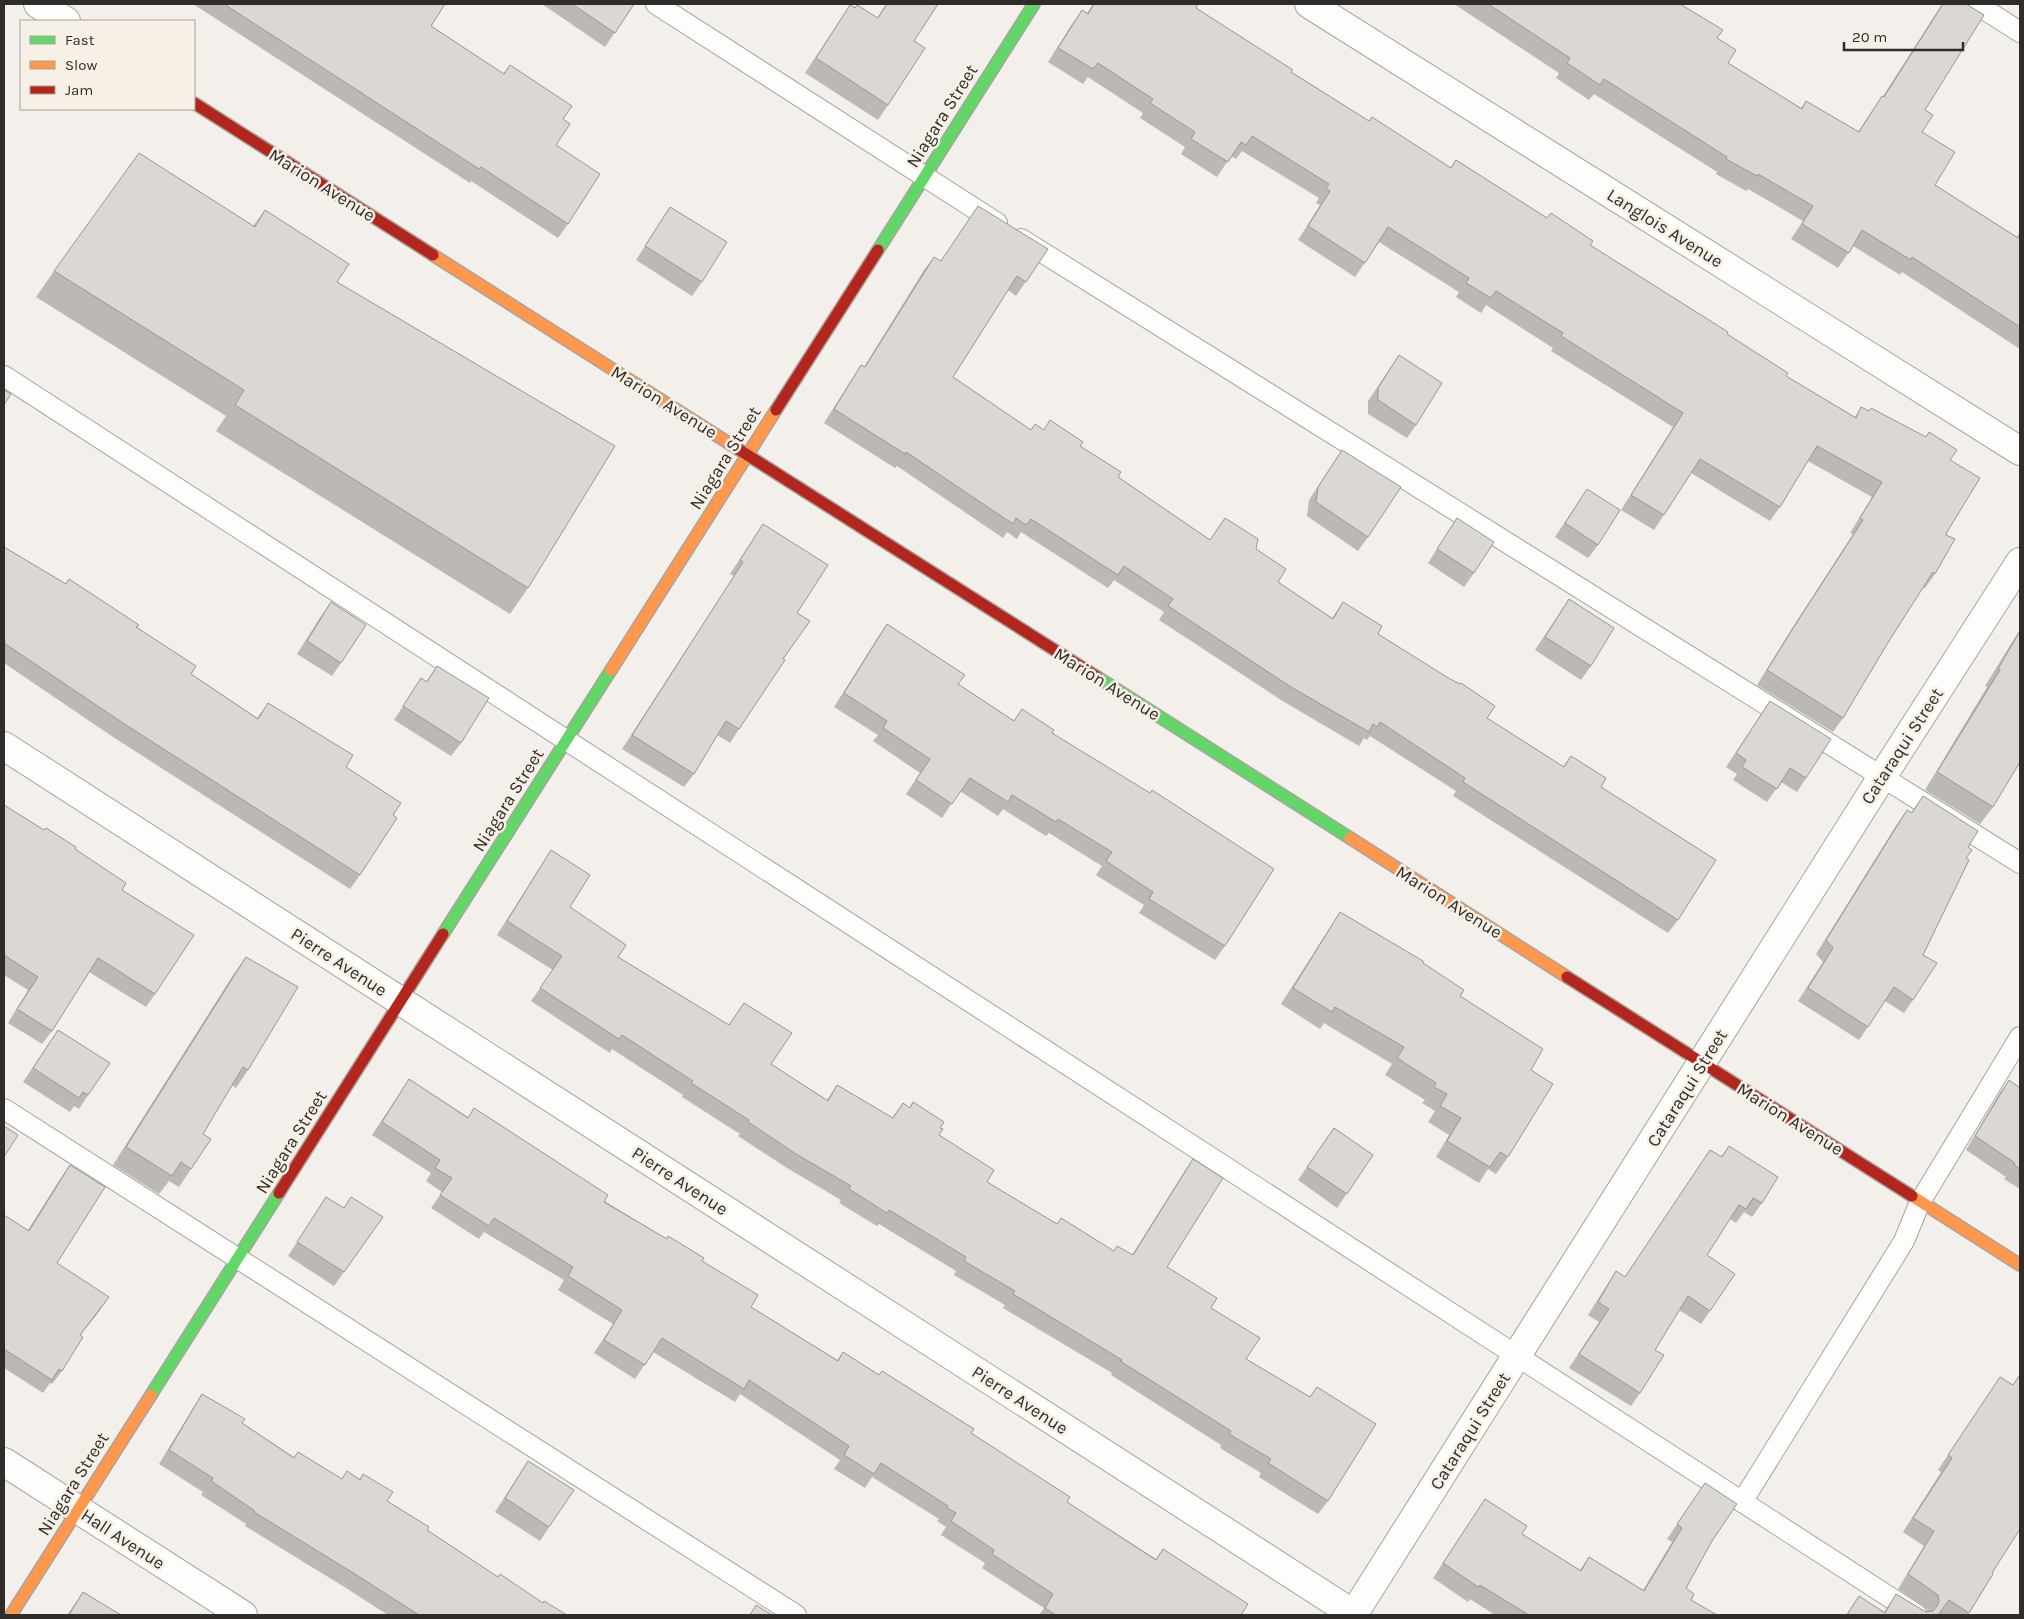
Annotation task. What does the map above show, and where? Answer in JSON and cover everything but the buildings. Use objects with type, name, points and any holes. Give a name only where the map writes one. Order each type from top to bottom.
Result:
[{"type":"street","points":[[38,4],[64,20]]},
{"type":"street","name":"Niagara Street","points":[[11,1615],[1034,4]]},
{"type":"street","name":"Langlois Avenue","points":[[1310,4],[2020,451]]},
{"type":"street","name":"Marion Avenue","points":[[195,104],[2020,1266]]},
{"type":"street","name":"Cataraqui Street","points":[[1354,1615],[1882,777],[2020,562]]},
{"type":"street","name":"Pierre Avenue","points":[[4,746],[1354,1615]]},
{"type":"street","name":"Hall Avenue","points":[[4,1462],[243,1615]]},
{"type":"lane","points":[[656,4],[924,177],[2020,863]]},
{"type":"lane","points":[[1976,4],[2020,32]]},
{"type":"lane","points":[[4,376],[1917,1615]]},
{"type":"lane","points":[[1742,1502],[1904,1241],[1920,1202],[2020,1037]]},
{"type":"lane","points":[[4,1109],[796,1615]]},
{"type":"traffic: fast","points":[[878,250],[1034,4]]},
{"type":"traffic: fast","points":[[443,934],[611,670]]},
{"type":"traffic: fast","points":[[1097,677],[1350,838]]},
{"type":"traffic: fast","points":[[151,1395],[279,1193]]},
{"type":"traffic: slow","points":[[433,255],[738,449]]},
{"type":"traffic: slow","points":[[611,670],[776,410]]},
{"type":"traffic: slow","points":[[1350,838],[1567,977]]},
{"type":"traffic: slow","points":[[1912,1196],[2020,1265]]},
{"type":"traffic: slow","points":[[11,1615],[151,1395]]},
{"type":"traffic: jam","points":[[195,104],[433,255]]},
{"type":"traffic: jam","points":[[776,410],[878,250]]},
{"type":"traffic: jam","points":[[738,449],[1097,677]]},
{"type":"traffic: jam","points":[[279,1193],[443,934]]},
{"type":"traffic: jam","points":[[1567,977],[1912,1196]]}]
